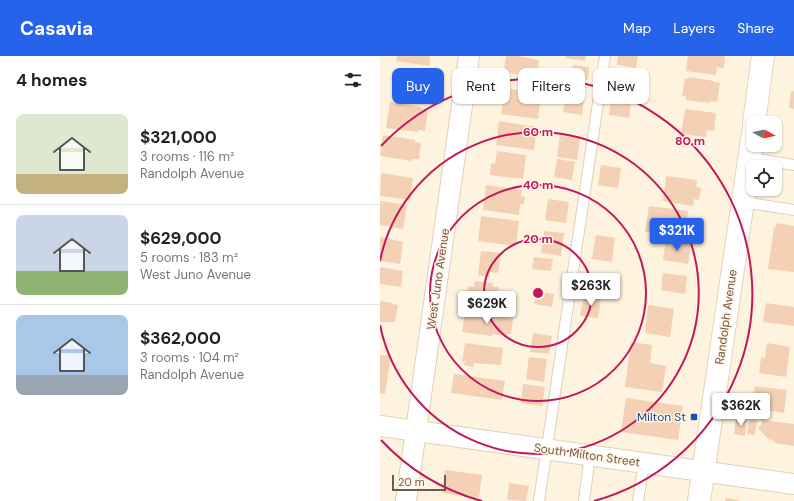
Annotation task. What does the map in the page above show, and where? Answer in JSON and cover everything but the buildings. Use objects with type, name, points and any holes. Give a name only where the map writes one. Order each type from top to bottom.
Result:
[{"type":"street","name":"West Juno Avenue","points":[[406,501],[469,56]]},
{"type":"street","points":[[755,116],[763,56]]},
{"type":"street","name":"Randolph Avenue","points":[[699,501],[751,152]]},
{"type":"street","name":"South Milton Street","points":[[380,426],[794,484]]},
{"type":"lane","points":[[539,501],[605,56]]},
{"type":"lane","points":[[750,158],[794,165]]},
{"type":"lane","points":[[743,202],[794,210]]},
{"type":"lane","points":[[584,501],[590,455]]},
{"type":"lane","points":[[638,501],[644,463]]},
{"type":"place","name":"Milton St","points":[[694,417]]}]
